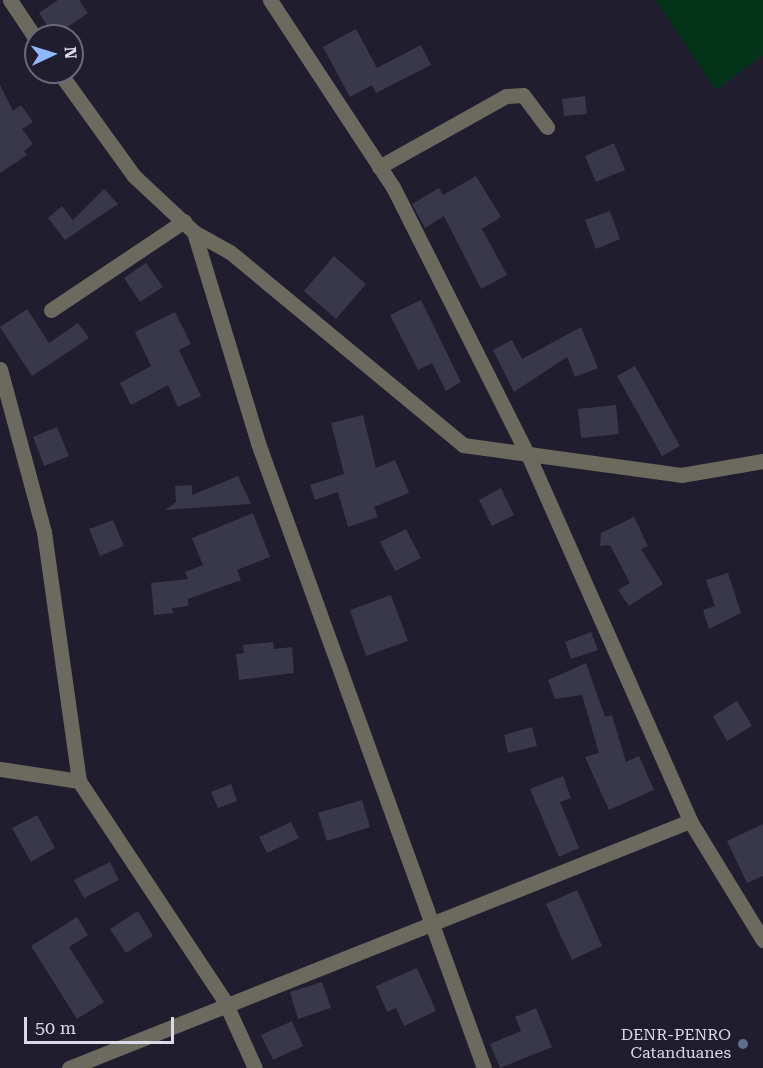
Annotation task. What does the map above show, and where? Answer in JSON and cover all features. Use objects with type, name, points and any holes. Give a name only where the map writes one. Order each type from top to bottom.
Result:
[{"type":"street","points":[[10,0],[26,24]]},
{"type":"street","points":[[270,0],[379,167],[529,457],[690,821],[763,940]]},
{"type":"street","points":[[67,84],[134,176],[189,226],[230,252],[463,445],[529,457],[681,475],[763,461]]},
{"type":"street","points":[[379,167],[506,96],[523,95],[547,127]]},
{"type":"street","points":[[51,310],[189,226]]},
{"type":"street","points":[[189,226],[258,443],[428,921],[484,1068]]},
{"type":"street","points":[[0,369],[44,532],[79,781],[225,1002],[255,1068]]},
{"type":"street","points":[[0,769],[79,781]]},
{"type":"street","points":[[69,1068],[225,1002],[428,921],[690,821]]},
{"type":"green space","points":[[656,0],[763,0],[763,55],[716,90]]},
{"type":"building","points":[[58,0],[79,0],[88,13],[72,24],[46,24],[39,13]]},
{"type":"building","points":[[356,29],[377,68],[421,45],[431,65],[376,93],[372,85],[350,97],[323,47]]},
{"type":"building","points":[[0,85],[13,111],[21,105],[33,122],[22,129],[33,144],[24,151],[27,155],[0,173]]},
{"type":"building","points":[[585,96],[587,114],[564,116],[562,99]]},
{"type":"building","points":[[614,143],[625,170],[596,182],[585,156]]},
{"type":"building","points":[[476,176],[501,217],[482,229],[507,275],[481,289],[444,216],[425,228],[412,204],[439,188],[443,195]]},
{"type":"building","points":[[104,189],[118,204],[65,240],[48,218],[62,206],[73,220]]},
{"type":"building","points":[[610,211],[620,239],[596,249],[585,220]]},
{"type":"building","points":[[334,256],[366,284],[336,319],[304,291]]},
{"type":"building","points":[[146,263],[163,287],[140,302],[124,278]]},
{"type":"building","points":[[421,300],[461,382],[446,391],[432,363],[418,370],[390,315]]},
{"type":"building","points":[[27,309],[49,343],[78,323],[89,338],[32,376],[0,327]]},
{"type":"building","points":[[175,312],[191,344],[179,350],[201,396],[178,407],[168,385],[131,405],[120,383],[151,366],[135,332]]},
{"type":"building","points":[[581,327],[598,368],[575,377],[567,357],[514,392],[493,350],[512,340],[522,359]]},
{"type":"building","points":[[635,366],[680,446],[662,456],[617,376]]},
{"type":"building","points":[[616,405],[619,434],[581,438],[578,409]]},
{"type":"building","points":[[363,415],[376,468],[395,460],[409,493],[374,507],[378,517],[348,527],[338,492],[315,500],[310,485],[344,474],[331,423]]},
{"type":"building","points":[[57,427],[69,456],[44,466],[33,437]]},
{"type":"building","points":[[238,476],[251,504],[165,510],[176,502],[175,486],[192,485],[192,495]]},
{"type":"building","points":[[501,488],[514,515],[492,526],[479,500]]},
{"type":"building","points":[[253,513],[270,557],[237,570],[241,580],[188,599],[188,606],[172,608],[173,613],[154,615],[151,583],[188,579],[185,572],[203,565],[192,538]]},
{"type":"building","points":[[634,517],[648,546],[641,549],[663,584],[629,606],[618,590],[630,583],[610,545],[600,546],[601,533]]},
{"type":"building","points":[[113,520],[124,546],[100,556],[89,529]]},
{"type":"building","points":[[406,529],[421,558],[395,571],[380,542]]},
{"type":"building","points":[[728,573],[741,613],[709,629],[703,610],[715,606],[706,580]]},
{"type":"building","points":[[391,595],[408,641],[366,656],[350,610]]},
{"type":"building","points":[[591,632],[598,650],[571,659],[565,642]]},
{"type":"building","points":[[273,642],[274,649],[292,647],[294,673],[239,680],[236,654],[244,653],[243,645]]},
{"type":"building","points":[[586,663],[605,717],[612,715],[626,762],[639,756],[654,790],[609,810],[585,757],[599,753],[582,695],[555,699],[548,680]]},
{"type":"building","points":[[737,701],[752,726],[727,741],[713,716]]},
{"type":"building","points":[[532,727],[537,746],[508,753],[504,735]]},
{"type":"building","points":[[563,776],[571,798],[560,802],[579,848],[559,857],[530,789]]},
{"type":"building","points":[[231,784],[237,801],[218,808],[211,792]]},
{"type":"building","points":[[362,800],[370,827],[327,841],[318,813]]},
{"type":"building","points":[[37,815],[55,848],[31,862],[12,828]]},
{"type":"building","points":[[291,822],[299,838],[267,853],[259,837]]},
{"type":"building","points":[[763,824],[763,876],[747,883],[727,841]]},
{"type":"building","points":[[110,862],[119,880],[84,898],[74,880]]},
{"type":"building","points":[[577,890],[602,946],[572,960],[546,904]]},
{"type":"building","points":[[138,911],[153,936],[126,953],[110,929]]},
{"type":"building","points":[[77,917],[88,935],[69,947],[104,1002],[77,1019],[31,946]]},
{"type":"building","points":[[417,968],[436,1011],[404,1026],[396,1008],[387,1012],[376,986]]},
{"type":"building","points":[[322,982],[331,1008],[298,1019],[290,992]]},
{"type":"building","points":[[536,1008],[552,1047],[500,1068],[490,1044],[521,1031],[515,1017]]},
{"type":"building","points":[[292,1021],[303,1046],[273,1060],[261,1035]]},
{"type":"place","name":"DENR-PENRO Catanduanes","points":[[743,1044]]}]
